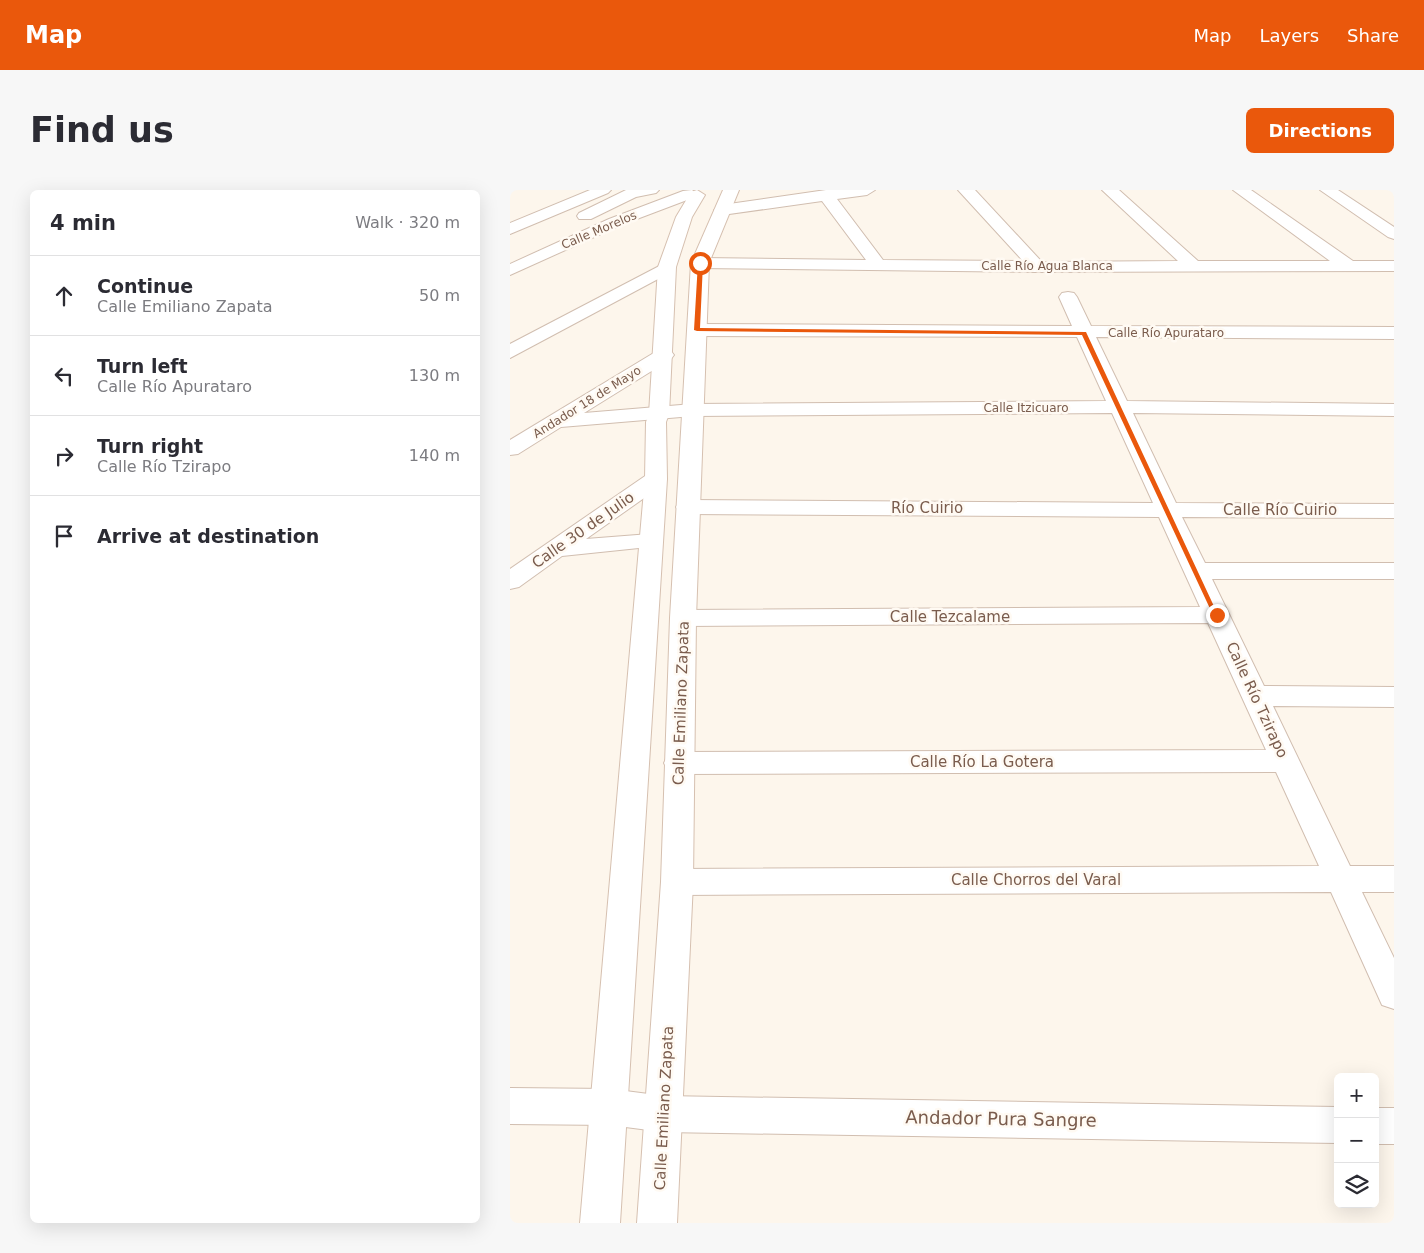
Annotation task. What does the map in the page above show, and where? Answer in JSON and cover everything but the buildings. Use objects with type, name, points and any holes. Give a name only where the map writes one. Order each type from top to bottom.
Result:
[{"type":"street","points":[[512,238],[603,190]]},
{"type":"street","name":"Calle Morelos","points":[[569,224],[628,192],[651,190]]},
{"type":"street","name":"Calle Morelos","points":[[510,270],[614,222],[688,193],[727,197],[826,195],[867,190]]},
{"type":"street","points":[[966,190],[1037,267]]},
{"type":"street","points":[[1110,190],[1193,266]]},
{"type":"street","points":[[1241,190],[1347,265]]},
{"type":"street","points":[[1328,190],[1394,234]]},
{"type":"street","points":[[600,1223],[656,478],[656,422],[659,414],[664,355],[667,267],[684,217],[688,193]]},
{"type":"street","points":[[826,195],[879,266]]},
{"type":"street","name":"Calle Emiliano Zapata","points":[[657,1223],[678,882],[678,763],[683,618],[700,263],[727,197]]},
{"type":"street","name":"Calle Río Agua Blanca","points":[[700,263],[1037,267],[1347,265],[1392,268]]},
{"type":"street","points":[[510,352],[667,267]]},
{"type":"street","name":"Calle Río Tzirapo","points":[[1068,297],[1394,994]]},
{"type":"street","name":"Calle Río Apurataro","points":[[697,330],[1394,333]]},
{"type":"street","name":"Andador 18 de Mayo","points":[[510,449],[664,355]]},
{"type":"street","name":"Calle Itzicuaro","points":[[556,421],[694,410],[1119,408],[1394,410]]},
{"type":"street","name":"Calle 30 de Julio","points":[[510,581],[656,478]]},
{"type":"street","name":"Río Cuirio","points":[[687,506],[1167,509]]},
{"type":"street","name":"Calle Río Cuirio","points":[[1167,509],[1394,510]]},
{"type":"street","points":[[557,549],[650,541]]},
{"type":"street","points":[[1196,572],[1394,571]]},
{"type":"street","name":"Calle Tezcalame","points":[[683,618],[1217,615]]},
{"type":"street","points":[[1255,696],[1394,697]]},
{"type":"street","name":"Calle Río La Gotera","points":[[678,763],[1285,761]]},
{"type":"street","name":"Calle Chorros del Varal","points":[[678,882],[1394,879]]},
{"type":"street","name":"Andador Pura Sangre","points":[[510,1106],[610,1107],[664,1114],[1334,1125]]},
{"type":"street","points":[[1379,1126],[1394,1126]]},
{"type":"route","points":[[700,263],[697,330],[1084,333],[1217,615]]}]
